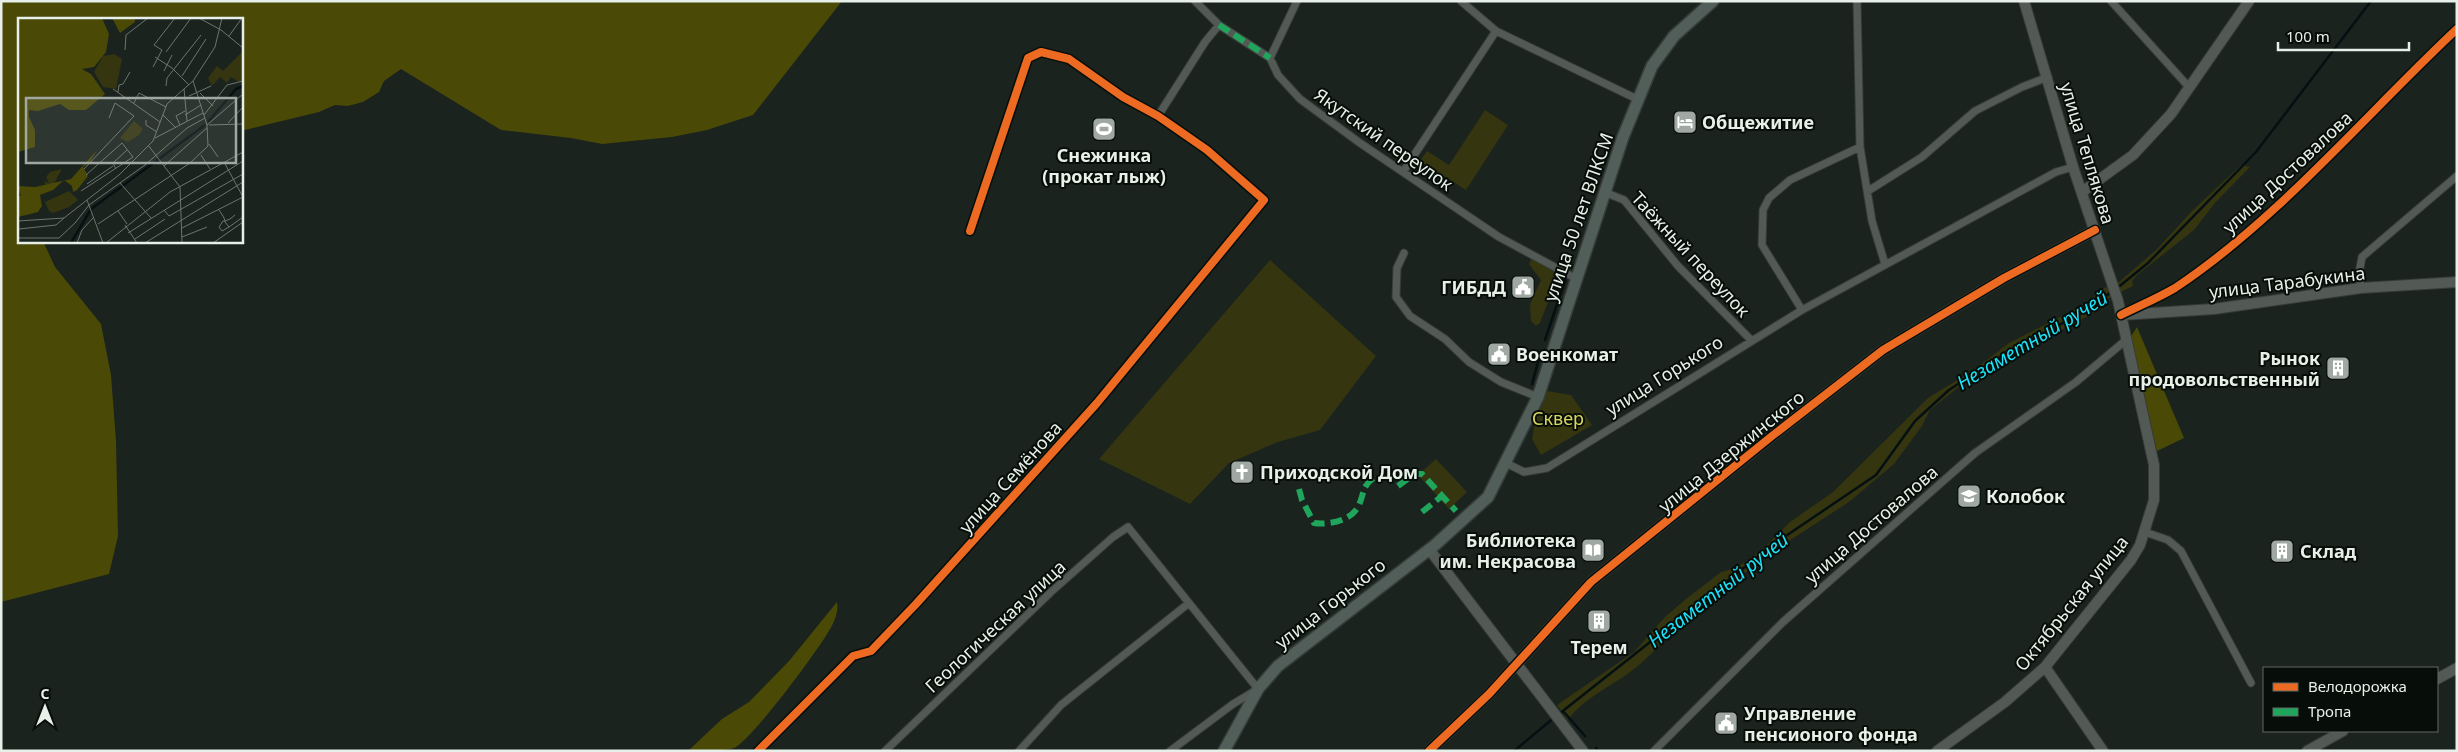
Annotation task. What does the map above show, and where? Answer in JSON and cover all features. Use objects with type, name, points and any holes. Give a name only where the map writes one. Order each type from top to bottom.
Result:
[{"type":"main road","name":"улица 50 лет ВЛКСМ","points":[[1506,463],[1538,396],[1575,278],[1637,99],[1652,66],[1667,44],[1713,1]]},
{"type":"main road","name":"улица Горького","points":[[1258,690],[1278,666],[1429,549],[1488,497],[1506,463]]},
{"type":"main road","points":[[1224,751],[1258,690]]},
{"type":"street","name":"Якутский переулок","points":[[1195,1],[1219,24],[1270,58],[1278,75],[1300,99],[1498,237],[1575,278]]},
{"type":"street","points":[[1270,58],[1297,1]]},
{"type":"street","points":[[1461,1],[1496,30],[1637,99]]},
{"type":"street","points":[[1857,1],[1860,147],[1872,221],[1885,264]]},
{"type":"street","name":"улица Теплякова","points":[[2024,1],[2074,167],[2118,300],[2121,315]]},
{"type":"street","points":[[2111,1],[2188,86]]},
{"type":"street","points":[[2082,192],[2134,155],[2170,114],[2249,1]]},
{"type":"street","points":[[970,232],[1028,58],[1041,52],[1069,59],[1122,97],[1158,116],[1205,42],[1219,24]]},
{"type":"street","points":[[1403,172],[1496,30]]},
{"type":"street","name":"улица Достовалова","points":[[2121,315],[2174,288],[2219,256],[2279,203],[2456,32]]},
{"type":"street","points":[[1868,191],[1922,157],[1975,110],[2022,87],[2048,77]]},
{"type":"street","name":"улица Семёнова","points":[[758,751],[853,656],[872,651],[916,604],[1097,403],[1264,200],[1207,150],[1158,116]]},
{"type":"street","points":[[1802,310],[1762,245],[1763,210],[1769,198],[1790,180],[1860,147]]},
{"type":"street","name":"улица Горького","points":[[1506,463],[1524,472],[1548,468],[1802,310],[2056,172],[2074,167]]},
{"type":"street","points":[[2361,288],[2359,273],[2362,256],[2457,176]]},
{"type":"street","name":"Таёжный переулок","points":[[1604,192],[1624,200],[1678,266],[1752,341]]},
{"type":"street","name":"улица Дзержинского","points":[[1429,751],[1489,694],[1591,582],[1765,441],[1883,350],[2004,278],[2095,230]]},
{"type":"street","points":[[1404,253],[1398,268],[1396,297],[1410,316],[1445,339],[1469,362],[1501,382],[1538,396]]},
{"type":"street","name":"улица Тарабукина","points":[[2121,315],[2214,309],[2361,288],[2457,282]]},
{"type":"street","name":"Октябрьская улица","points":[[1937,751],[2011,697],[2045,667],[2131,560],[2145,532],[2154,500],[2154,465],[2121,315]]},
{"type":"street","name":"улица Достовалова","points":[[1654,751],[1783,622],[1975,453],[2076,382],[2126,340]]},
{"type":"street","name":"Геологическая улица","points":[[885,751],[1051,592],[1113,537],[1128,527],[1189,604]]},
{"type":"street","points":[[2145,532],[2168,540],[2181,552],[2251,683]]},
{"type":"street","points":[[1429,549],[1583,751]]},
{"type":"street","points":[[1019,751],[1061,705],[1189,604],[1258,690]]},
{"type":"street","points":[[2045,667],[2103,751]]},
{"type":"street","points":[[2438,678],[2457,668]]},
{"type":"street","name":"улица Горького","points":[[1170,751],[1233,704],[1258,690]]},
{"type":"street","points":[[2307,751],[2324,747],[2342,732]]},
{"type":"green space","points":[[1485,110],[1508,125],[1466,190],[1420,161],[1427,151],[1449,165]]},
{"type":"green space","points":[[2241,165],[2250,167],[2215,203],[2194,230],[2137,275],[2132,281],[2133,286],[2109,298],[2097,311],[2028,348],[2015,358],[1995,363],[1967,380],[1930,410],[1922,426],[1894,464],[1849,502],[1767,555],[1753,569],[1736,577],[1727,585],[1728,590],[1693,616],[1640,664],[1584,703],[1568,720],[1557,705],[1634,652],[1665,617],[1686,599],[1721,572],[1736,568],[1745,562],[1765,547],[1790,522],[1833,492],[1928,398],[1975,369],[2009,343],[2084,305],[2104,288],[2119,282],[2157,249],[2192,211]]},
{"type":"green space","points":[[1532,257],[1559,273],[1540,323],[1536,326],[1531,321],[1530,304],[1541,280],[1529,264]]},
{"type":"green space","points":[[1270,260],[1376,356],[1320,430],[1278,442],[1229,463],[1190,504],[1099,459]]},
{"type":"green space","name":"Сквер","points":[[1541,390],[1571,395],[1592,425],[1541,455],[1532,439]]},
{"type":"green space","points":[[1436,459],[1467,492],[1449,509],[1418,475]]},
{"type":"shaded area","points":[[1,1],[842,1],[753,115],[707,130],[672,137],[602,144],[571,138],[501,130],[401,69],[384,81],[379,92],[363,102],[348,106],[335,105],[319,112],[242,131],[242,18],[18,18],[18,242],[43,242],[55,267],[101,324],[111,375],[116,441],[118,536],[109,574],[1,602]]},
{"type":"shaded area","points":[[2137,327],[2184,438],[2157,451],[2130,338]]},
{"type":"shaded area","points":[[837,602],[835,619],[821,644],[768,714],[742,742],[729,749],[688,751],[722,719],[749,702],[789,661]]},
{"type":"waterway","name":"Незаметный ручей","points":[[2116,289],[2148,263],[2256,152],[2371,1]]},
{"type":"waterway","points":[[1545,340],[1566,278]]},
{"type":"waterway","name":"Незаметный ручей","points":[[1559,714],[1774,544],[1876,475],[1915,421],[1949,390],[1993,361],[2094,306],[2111,292]]},
{"type":"waterway","points":[[1532,384],[1541,351]]},
{"type":"waterway","points":[[1563,711],[1585,736]]},
{"type":"waterway","name":"Незаметный ручей","points":[[1514,751],[1555,717]]},
{"type":"marked path","points":[[1219,25],[1270,58]]},
{"type":"marked path","points":[[1398,486],[1414,474],[1422,474],[1456,511]]},
{"type":"marked path","points":[[1299,489],[1302,500],[1314,523],[1340,521],[1356,510],[1364,489],[1376,476]]},
{"type":"marked path","points":[[1422,512],[1442,496]]},
{"type":"cycle path","points":[[2121,315],[2175,288],[2213,261],[2250,230],[2286,198],[2457,29]]},
{"type":"cycle path","points":[[758,751],[853,656],[871,651],[916,604],[1097,403],[1264,200],[1207,150],[1158,116],[1123,97],[1069,59],[1041,52],[1028,58],[970,231]]},
{"type":"cycle path","points":[[1429,751],[1489,694],[1591,582],[1772,436],[1883,350],[2004,278],[2095,230]]},
{"type":"place","name":"Общежитие","points":[[1685,122]]},
{"type":"place","name":"Снежинка (прокат лыж)","points":[[1104,129]]},
{"type":"place","name":"ГИБДД","points":[[1523,287]]},
{"type":"place","name":"Военкомат","points":[[1499,354]]},
{"type":"place","name":"Рынок продовольственный","points":[[2338,368]]},
{"type":"place","name":"Приходской Дом","points":[[1242,472]]},
{"type":"place","name":"Колобок","points":[[1969,496]]},
{"type":"place","name":"Библиотека им. Некрасова","points":[[1593,550]]},
{"type":"place","name":"Склад","points":[[2282,551]]},
{"type":"place","name":"Терем","points":[[1599,621]]},
{"type":"place","name":"Управление пенсионого фонда","points":[[1726,723]]}]
